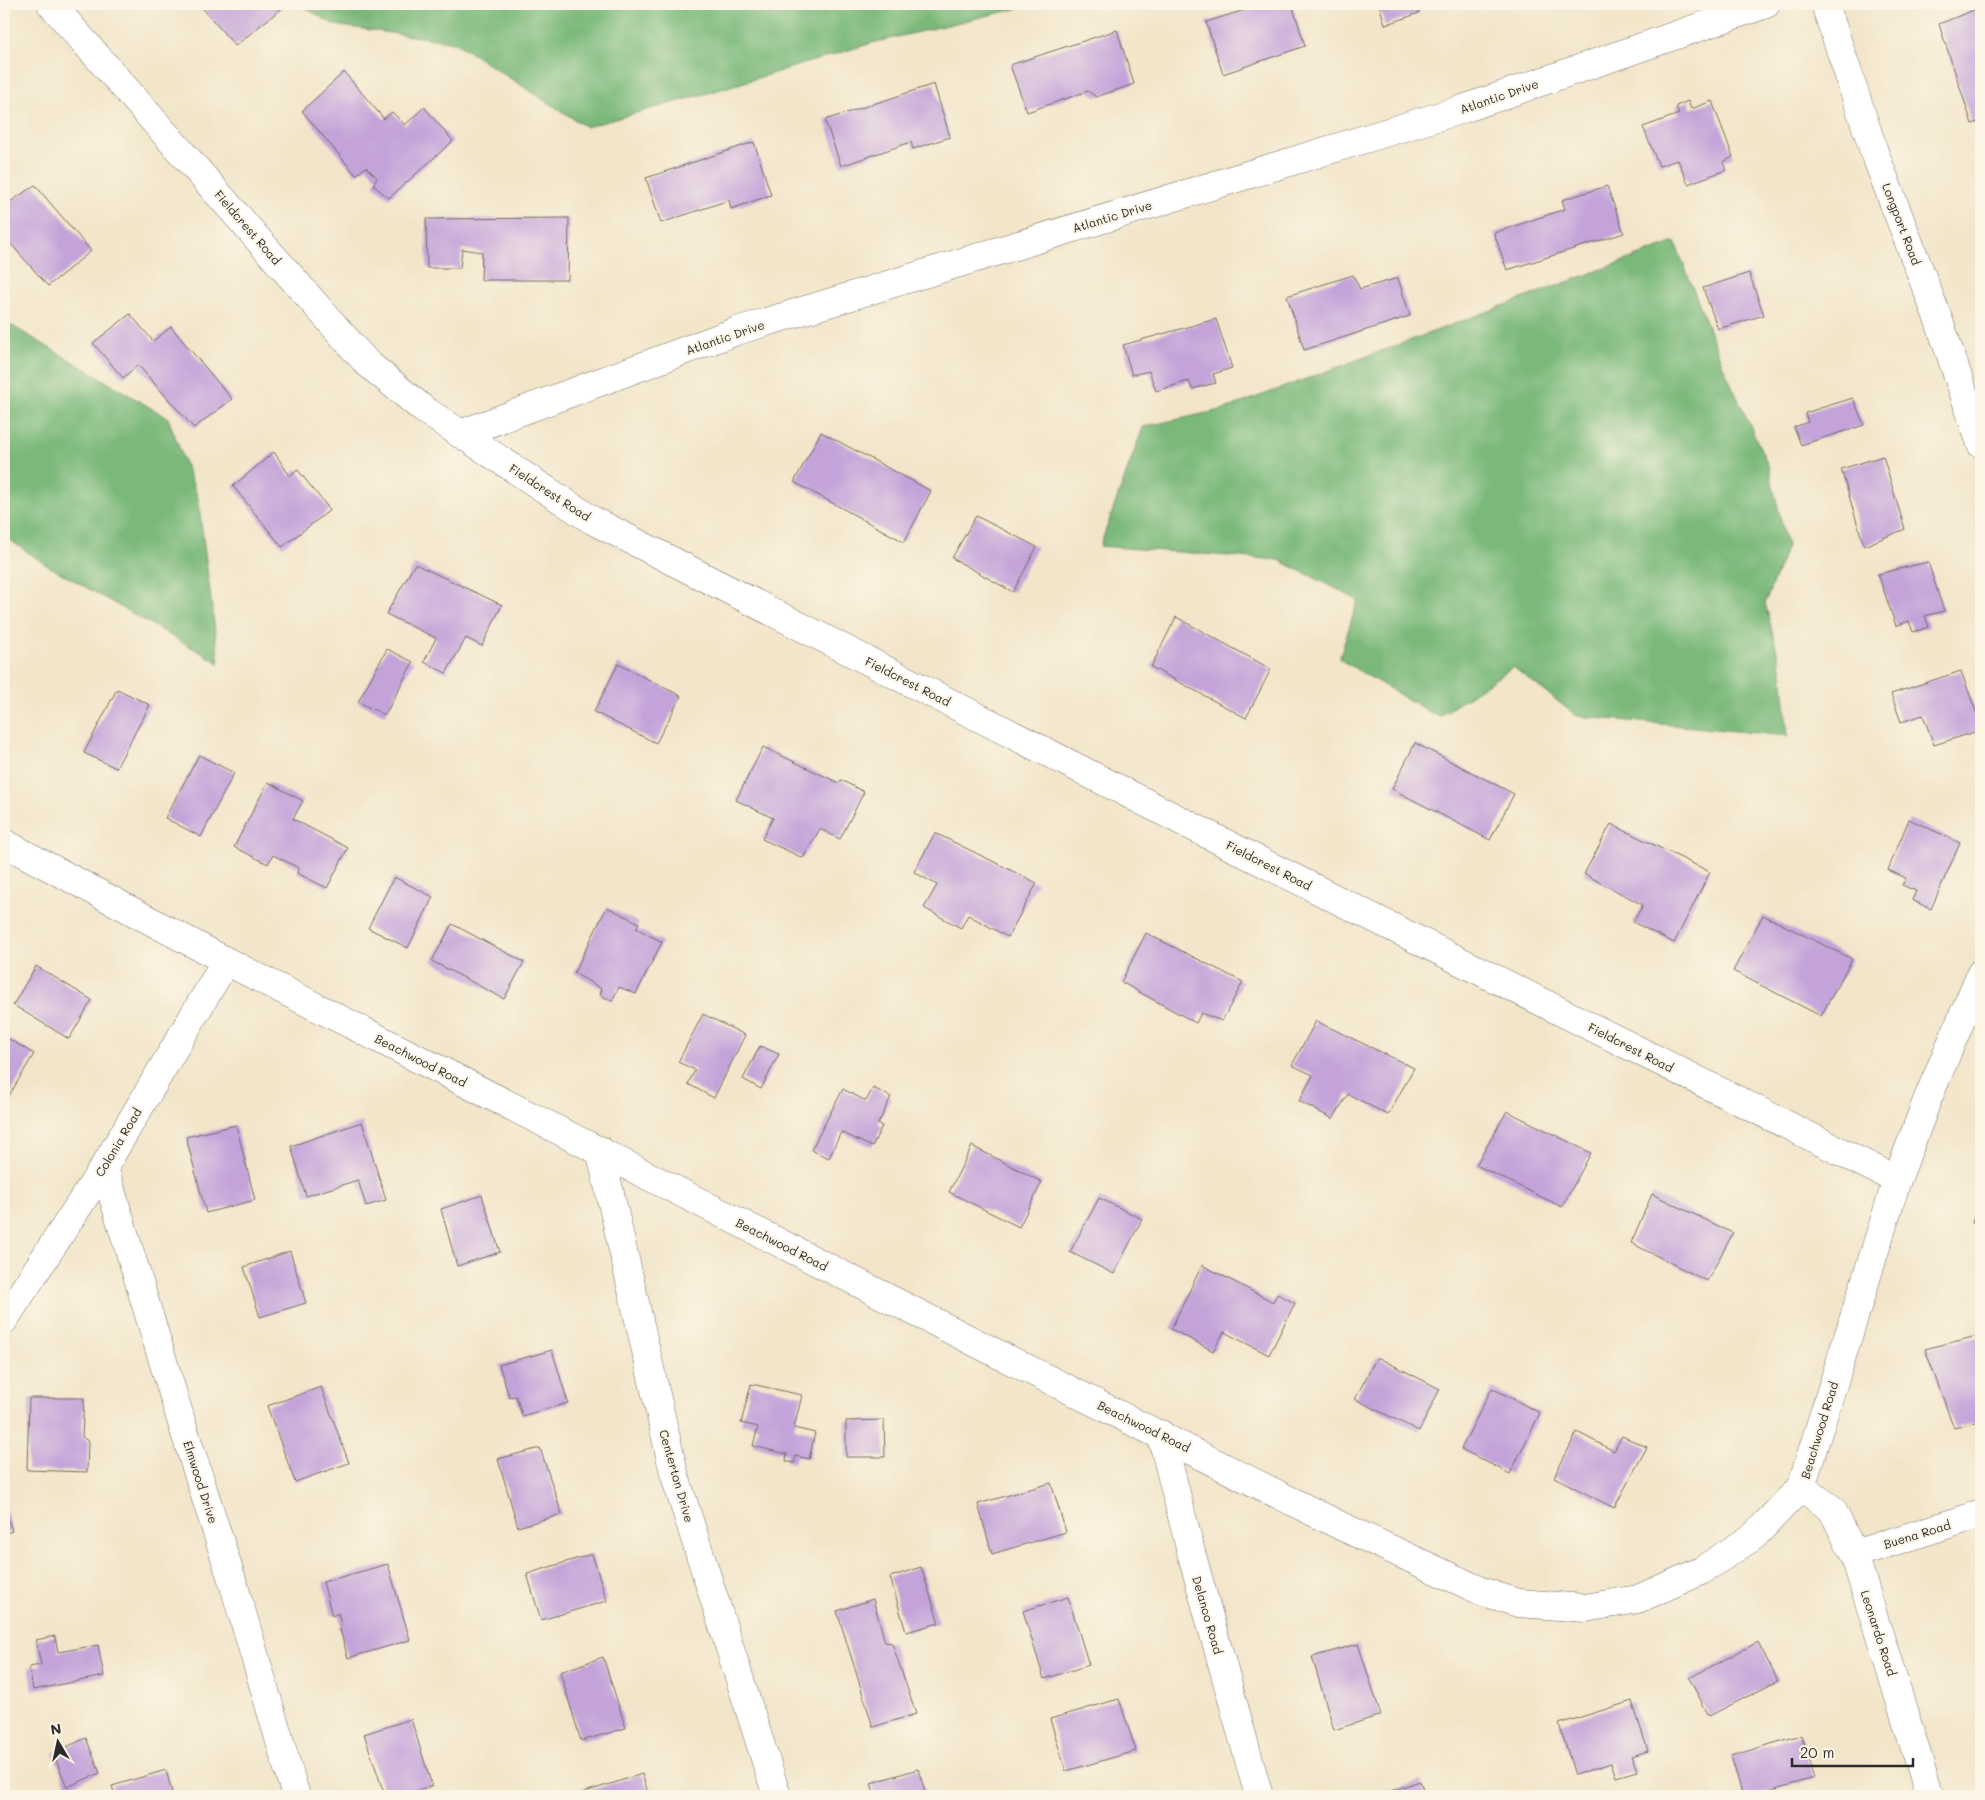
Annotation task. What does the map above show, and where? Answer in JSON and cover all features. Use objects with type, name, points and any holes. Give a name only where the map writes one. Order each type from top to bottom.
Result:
[{"type":"street","name":"Fieldcrest Road","points":[[51,4],[366,362],[423,409],[592,520],[1269,865],[1896,1180]]},
{"type":"street","name":"Atlantic Drive","points":[[460,434],[737,331],[1463,109],[1766,4]]},
{"type":"street","name":"Longport Road","points":[[1825,4],[1875,154],[1939,320],[1981,444]]},
{"type":"street","name":"Beachwood Road","points":[[4,843],[226,961],[996,1353],[1161,1434],[1341,1526],[1481,1591],[1518,1603],[1585,1608],[1638,1599],[1701,1571],[1754,1536],[1801,1487],[1896,1180],[1928,1098],[1981,973]]},
{"type":"street","name":"Colonia Road","points":[[4,1320],[104,1167],[226,961]]},
{"type":"street","name":"Centerton Drive","points":[[600,1150],[674,1473],[777,1796]]},
{"type":"street","name":"Elmwood Drive","points":[[104,1167],[184,1430],[236,1589],[296,1796]]},
{"type":"street","name":"Delanco Road","points":[[1161,1434],[1191,1552],[1259,1796]]},
{"type":"street","name":"Leonardo Road","points":[[1801,1487],[1832,1509],[1854,1554],[1930,1796]]},
{"type":"street","name":"Buena Road","points":[[1854,1554],[1981,1514]]},
{"type":"green space","points":[[298,4],[1036,4],[872,43],[705,94],[586,127],[454,42],[335,25]]},
{"type":"green space","points":[[1675,242],[1723,366],[1768,465],[1787,546],[1765,603],[1782,672],[1788,736],[1577,716],[1513,667],[1438,717],[1339,659],[1358,600],[1279,560],[1100,546],[1143,427],[1225,409]]},
{"type":"green space","points":[[4,321],[168,418],[198,498],[219,663],[45,564],[4,536]]},
{"type":"building","points":[[199,4],[287,4],[235,46]]},
{"type":"building","points":[[1264,4],[1292,4],[1305,46],[1223,74],[1206,22]]},
{"type":"building","points":[[1379,4],[1418,4],[1419,13],[1385,25]]},
{"type":"building","points":[[1981,7],[1981,121],[1972,124],[1939,24]]},
{"type":"building","points":[[1117,30],[1134,84],[1096,97],[1088,91],[1027,112],[1010,65]]},
{"type":"building","points":[[344,72],[384,119],[392,112],[405,125],[424,107],[453,141],[389,198],[373,185],[377,178],[366,167],[356,175],[302,111]]},
{"type":"building","points":[[934,84],[950,137],[913,149],[911,142],[841,166],[825,120]]},
{"type":"building","points":[[1688,101],[1691,109],[1712,101],[1733,157],[1723,162],[1726,170],[1688,184],[1678,160],[1659,166],[1643,127],[1679,114],[1676,106]]},
{"type":"building","points":[[754,142],[771,195],[731,209],[729,200],[661,223],[646,178]]},
{"type":"building","points":[[35,185],[91,251],[48,286],[10,243],[4,247],[4,200],[7,204]]},
{"type":"building","points":[[1607,186],[1624,233],[1507,270],[1494,233],[1565,209],[1562,200]]},
{"type":"building","points":[[569,218],[568,280],[481,280],[482,252],[462,249],[460,268],[427,268],[426,219]]},
{"type":"building","points":[[1749,273],[1764,315],[1718,329],[1703,288]]},
{"type":"building","points":[[1353,275],[1360,289],[1398,278],[1410,316],[1304,350],[1287,296]]},
{"type":"building","points":[[130,314],[153,341],[171,327],[232,399],[194,428],[138,365],[123,378],[93,343]]},
{"type":"building","points":[[1216,319],[1232,368],[1213,374],[1216,383],[1192,389],[1189,381],[1156,391],[1149,371],[1132,375],[1123,345]]},
{"type":"building","points":[[1853,398],[1864,425],[1801,445],[1794,427],[1808,422],[1805,413]]},
{"type":"building","points":[[821,432],[931,491],[904,542],[794,482]]},
{"type":"building","points":[[274,452],[290,476],[297,469],[330,510],[282,547],[233,486]]},
{"type":"building","points":[[1883,456],[1905,529],[1864,546],[1841,469]]},
{"type":"building","points":[[976,516],[1037,547],[1013,592],[952,558]]},
{"type":"building","points":[[1928,562],[1944,611],[1925,616],[1929,627],[1913,632],[1909,621],[1896,626],[1878,574]]},
{"type":"building","points":[[415,564],[502,605],[482,646],[466,638],[446,673],[424,662],[436,638],[386,614]]},
{"type":"building","points":[[1176,617],[1271,669],[1246,718],[1151,667]]},
{"type":"building","points":[[387,649],[413,662],[385,715],[358,702]]},
{"type":"building","points":[[618,664],[681,696],[656,743],[594,712]]},
{"type":"building","points":[[1961,671],[1981,725],[1981,730],[1934,745],[1923,715],[1901,722],[1891,694]]},
{"type":"building","points":[[117,689],[150,705],[116,768],[84,753]]},
{"type":"building","points":[[1415,743],[1514,794],[1490,840],[1392,789]]},
{"type":"building","points":[[763,747],[839,783],[841,780],[864,792],[840,839],[820,829],[803,858],[762,839],[773,818],[736,800]]},
{"type":"building","points":[[199,755],[234,773],[201,837],[165,818]]},
{"type":"building","points":[[268,782],[303,801],[293,819],[348,848],[327,888],[297,873],[299,868],[273,855],[268,864],[234,847]]},
{"type":"building","points":[[1909,819],[1960,843],[1931,909],[1912,900],[1916,891],[1902,885],[1906,878],[1888,870]]},
{"type":"building","points":[[1611,824],[1710,872],[1674,943],[1633,922],[1643,905],[1584,874]]},
{"type":"building","points":[[935,833],[1037,883],[1008,937],[968,915],[961,928],[924,908],[937,885],[914,872]]},
{"type":"building","points":[[394,877],[433,897],[408,948],[368,928]]},
{"type":"building","points":[[607,907],[639,923],[636,928],[662,942],[636,994],[619,987],[612,1001],[600,995],[602,989],[574,973]]},
{"type":"building","points":[[1763,915],[1852,959],[1821,1016],[1733,971]]},
{"type":"building","points":[[452,924],[524,962],[504,999],[432,961]]},
{"type":"building","points":[[1146,933],[1243,982],[1222,1021],[1201,1013],[1196,1023],[1121,982]]},
{"type":"building","points":[[36,966],[92,1000],[69,1039],[13,1005]]},
{"type":"building","points":[[703,1014],[745,1035],[714,1098],[688,1084],[695,1070],[678,1062]]},
{"type":"building","points":[[1316,1021],[1414,1068],[1388,1115],[1348,1094],[1333,1119],[1299,1101],[1313,1075],[1292,1065]]},
{"type":"building","points":[[4,1036],[34,1054],[4,1104]]},
{"type":"building","points":[[760,1046],[779,1054],[761,1089],[743,1079]]},
{"type":"building","points":[[873,1088],[891,1097],[878,1124],[882,1126],[872,1147],[841,1132],[829,1158],[811,1150],[843,1089],[866,1101]]},
{"type":"building","points":[[1507,1111],[1591,1153],[1562,1207],[1476,1165]]},
{"type":"building","points":[[362,1122],[386,1200],[366,1206],[358,1180],[306,1196],[291,1146]]},
{"type":"building","points":[[236,1125],[255,1200],[206,1213],[186,1137]]},
{"type":"building","points":[[972,1146],[1042,1182],[1019,1227],[949,1192]]},
{"type":"building","points":[[1652,1194],[1733,1233],[1707,1281],[1631,1243]]},
{"type":"building","points":[[482,1195],[500,1252],[457,1266],[441,1209]]},
{"type":"building","points":[[1099,1198],[1142,1219],[1114,1274],[1070,1252]]},
{"type":"building","points":[[1981,1198],[1981,1226],[1972,1222]]},
{"type":"building","points":[[290,1251],[306,1303],[260,1317],[244,1267]]},
{"type":"building","points":[[1202,1265],[1273,1302],[1277,1294],[1295,1303],[1269,1355],[1224,1332],[1213,1351],[1171,1329]]},
{"type":"building","points":[[1977,1336],[1981,1348],[1981,1421],[1954,1428],[1925,1349]]},
{"type":"building","points":[[552,1350],[568,1403],[522,1416],[516,1396],[509,1397],[499,1365]]},
{"type":"building","points":[[1377,1357],[1440,1389],[1419,1431],[1355,1399]]},
{"type":"building","points":[[751,1384],[802,1395],[794,1428],[815,1433],[809,1459],[796,1456],[794,1463],[786,1461],[787,1454],[753,1446],[758,1427],[741,1423]]},
{"type":"building","points":[[321,1387],[349,1463],[295,1482],[267,1406]]},
{"type":"building","points":[[1492,1388],[1540,1413],[1510,1474],[1461,1449]]},
{"type":"building","points":[[29,1398],[84,1398],[82,1437],[88,1441],[87,1472],[27,1470]]},
{"type":"building","points":[[884,1420],[885,1457],[846,1457],[846,1421]]},
{"type":"building","points":[[1577,1432],[1614,1451],[1622,1436],[1647,1447],[1614,1508],[1554,1477]]},
{"type":"building","points":[[540,1448],[562,1514],[518,1527],[498,1459]]},
{"type":"building","points":[[1051,1483],[1066,1532],[992,1554],[978,1504]]},
{"type":"building","points":[[4,1504],[12,1531],[4,1534]]},
{"type":"building","points":[[592,1554],[607,1601],[541,1620],[527,1574]]},
{"type":"building","points":[[388,1564],[410,1640],[348,1658],[339,1626],[341,1625],[338,1613],[332,1616],[323,1582]]},
{"type":"building","points":[[921,1567],[939,1623],[906,1632],[890,1577]]},
{"type":"building","points":[[1068,1597],[1089,1665],[1044,1679],[1023,1611]]},
{"type":"building","points":[[873,1599],[885,1642],[892,1643],[916,1714],[873,1727],[837,1611]]},
{"type":"building","points":[[55,1636],[58,1652],[98,1645],[104,1676],[33,1690],[29,1667],[41,1665],[36,1640]]},
{"type":"building","points":[[1758,1642],[1778,1681],[1709,1716],[1689,1678]]},
{"type":"building","points":[[1358,1644],[1381,1715],[1334,1730],[1312,1657]]},
{"type":"building","points":[[603,1657],[626,1728],[581,1741],[560,1672]]},
{"type":"building","points":[[1119,1699],[1136,1751],[1066,1771],[1050,1719]]},
{"type":"building","points":[[1632,1701],[1648,1751],[1632,1756],[1637,1771],[1616,1777],[1611,1763],[1575,1775],[1559,1724]]},
{"type":"building","points":[[411,1719],[432,1786],[401,1796],[385,1796],[364,1734]]},
{"type":"building","points":[[1801,1735],[1814,1778],[1750,1796],[1743,1796],[1731,1756]]},
{"type":"building","points":[[86,1738],[100,1773],[67,1787],[53,1753]]},
{"type":"building","points":[[918,1769],[925,1791],[918,1794],[919,1796],[875,1796],[871,1783]]},
{"type":"building","points":[[166,1770],[173,1796],[115,1796],[112,1786]]},
{"type":"building","points":[[642,1774],[649,1796],[572,1796]]},
{"type":"building","points":[[1420,1781],[1425,1796],[1376,1796]]}]
